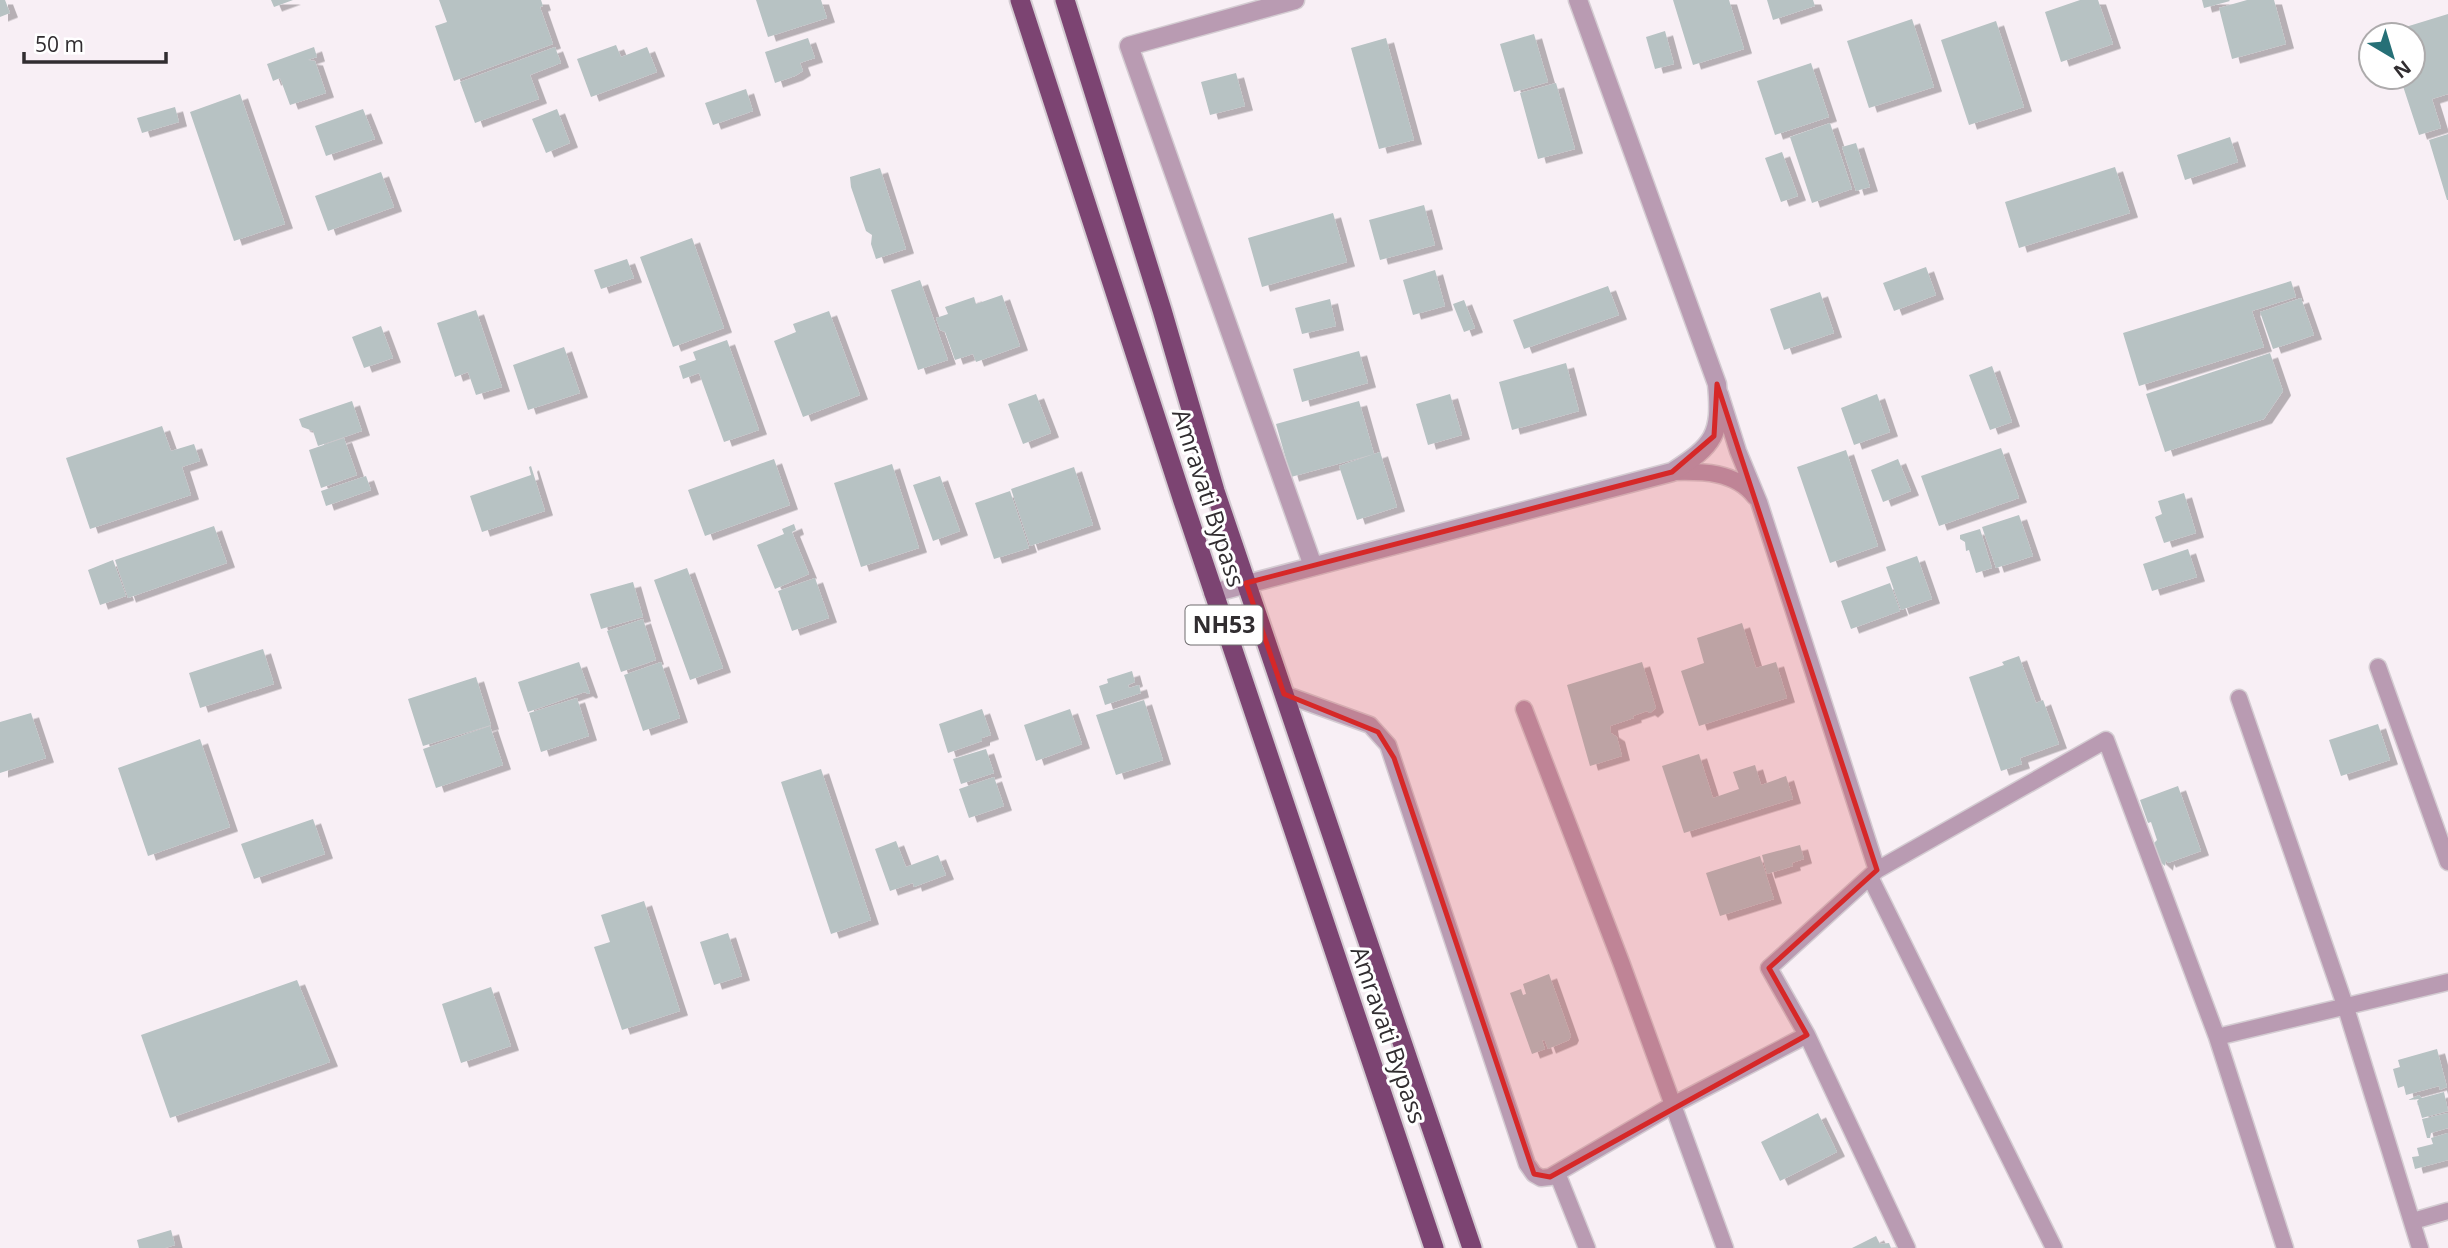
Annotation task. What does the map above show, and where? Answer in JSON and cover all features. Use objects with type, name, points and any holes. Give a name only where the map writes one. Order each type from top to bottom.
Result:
[{"type":"highway","name":"Amravati Bypass","points":[[1020,0],[1213,593],[1434,1248]]},
{"type":"highway","name":"Amravati Bypass","points":[[1065,0],[1162,310],[1215,491],[1472,1248]]},
{"type":"street","points":[[1295,0],[1129,46],[1312,566]]},
{"type":"street","points":[[1578,0],[1717,384],[1738,451],[1759,502],[1874,874],[2054,1248]]},
{"type":"street","points":[[1672,472],[1698,456],[1714,436],[1719,410],[1717,384]]},
{"type":"street","points":[[1213,593],[1672,472],[1703,471],[1732,479],[1750,490],[1759,502]]},
{"type":"street","points":[[2378,667],[2448,862]]},
{"type":"street","points":[[1284,694],[1370,725],[1388,745],[1527,1164],[1534,1174],[1541,1178],[1557,1173],[1673,1105],[1807,1035]]},
{"type":"street","points":[[2239,698],[2346,1008],[2420,1248]]},
{"type":"street","points":[[1524,709],[1621,962],[1725,1248]]},
{"type":"street","points":[[1907,1248],[1807,1035],[1769,968],[1874,874],[2106,740],[2217,1037],[2285,1248]]},
{"type":"street","points":[[2217,1037],[2448,982]]},
{"type":"street","points":[[1557,1173],[1587,1248]]},
{"type":"street","points":[[2413,1221],[2448,1211]]},
{"type":"highlighted area","points":[[1717,384],[1877,870],[1769,968],[1807,1035],[1550,1177],[1534,1174],[1394,758],[1378,732],[1284,694],[1246,583],[1672,472],[1714,436]]},
{"type":"building","points":[[0,0],[5,0],[10,13],[0,17]]},
{"type":"building","points":[[271,0],[293,0],[274,7]]},
{"type":"building","points":[[439,0],[541,0],[543,6],[540,7],[553,44],[454,81],[435,26],[447,22]]},
{"type":"building","points":[[756,0],[821,0],[827,18],[768,37]]},
{"type":"building","points":[[1673,0],[1729,0],[1744,49],[1693,65]]},
{"type":"building","points":[[1767,0],[1813,0],[1815,6],[1773,20]]},
{"type":"building","points":[[2080,0],[2098,0],[2113,44],[2061,62],[2045,12]]},
{"type":"building","points":[[2202,0],[2229,0],[2230,1],[2204,8]]},
{"type":"building","points":[[2247,0],[2274,0],[2286,44],[2232,59],[2219,8]]},
{"type":"building","points":[[2448,14],[2448,94],[2432,99],[2441,128],[2419,135],[2405,91],[2427,91],[2425,21]]},
{"type":"building","points":[[1912,19],[1934,87],[1869,108],[1847,41]]},
{"type":"building","points":[[1996,21],[2024,107],[1969,125],[1941,40]]},
{"type":"building","points":[[1665,31],[1674,64],[1655,69],[1646,37]]},
{"type":"building","points":[[1534,34],[1548,82],[1514,92],[1500,44]]},
{"type":"building","points":[[808,38],[815,58],[800,63],[803,71],[795,76],[775,83],[765,52]]},
{"type":"building","points":[[1386,38],[1414,140],[1379,149],[1351,48]]},
{"type":"building","points":[[616,45],[621,57],[647,47],[657,72],[591,97],[577,59]]},
{"type":"building","points":[[314,47],[317,57],[308,60],[315,61],[326,93],[290,105],[280,78],[273,81],[267,64]]},
{"type":"building","points":[[555,47],[561,63],[530,75],[539,99],[475,123],[460,82]]},
{"type":"building","points":[[1811,63],[1829,117],[1775,135],[1757,81]]},
{"type":"building","points":[[1236,73],[1245,106],[1210,115],[1201,82]]},
{"type":"building","points":[[1556,83],[1575,149],[1538,159],[1520,93]]},
{"type":"building","points":[[746,89],[753,111],[713,125],[705,103]]},
{"type":"building","points":[[240,94],[285,224],[234,241],[190,112]]},
{"type":"building","points":[[175,107],[179,122],[142,133],[137,118]]},
{"type":"building","points":[[363,109],[375,139],[326,156],[315,126]]},
{"type":"building","points":[[557,109],[570,143],[546,153],[532,119]]},
{"type":"building","points":[[1830,123],[1852,189],[1812,203],[1790,137]]},
{"type":"building","points":[[2448,134],[2448,200],[2447,200],[2429,140]]},
{"type":"building","points":[[2230,137],[2238,162],[2185,180],[2177,155]]},
{"type":"building","points":[[1856,143],[1870,187],[1856,191],[1842,147]]},
{"type":"building","points":[[1782,152],[1798,196],[1781,202],[1765,158]]},
{"type":"building","points":[[2115,167],[2130,213],[2019,248],[2005,202]]},
{"type":"building","points":[[880,168],[906,249],[876,259],[871,244],[872,235],[866,231],[850,177]]},
{"type":"building","points":[[381,172],[394,207],[328,231],[315,196]]},
{"type":"building","points":[[1424,205],[1435,245],[1380,260],[1369,220]]},
{"type":"building","points":[[1333,213],[1347,262],[1262,287],[1248,238]]},
{"type":"building","points":[[692,238],[724,328],[673,347],[640,257]]},
{"type":"building","points":[[627,259],[634,278],[601,289],[594,270]]},
{"type":"building","points":[[1926,267],[1936,295],[1894,311],[1883,283]]},
{"type":"building","points":[[1435,270],[1445,306],[1413,315],[1403,280]]},
{"type":"building","points":[[920,280],[948,360],[918,370],[891,290]]},
{"type":"building","points":[[2291,281],[2296,297],[2252,311],[2264,347],[2139,386],[2123,333]]},
{"type":"building","points":[[1608,286],[1619,315],[1524,349],[1513,320]]},
{"type":"building","points":[[1820,292],[1834,333],[1784,350],[1770,309]]},
{"type":"building","points":[[1002,295],[1020,346],[976,362],[973,354],[955,360],[945,332],[940,330],[936,318],[948,314],[945,307],[974,297],[976,304]]},
{"type":"building","points":[[2301,298],[2314,335],[2273,349],[2260,312]]},
{"type":"building","points":[[1330,299],[1336,326],[1302,334],[1295,308]]},
{"type":"building","points":[[1464,300],[1475,328],[1464,332],[1453,304]]},
{"type":"building","points":[[476,310],[502,387],[476,395],[468,372],[455,377],[437,323]]},
{"type":"building","points":[[829,311],[860,395],[803,417],[774,341],[796,332],[793,324]]},
{"type":"building","points":[[381,326],[393,358],[364,368],[352,337]]},
{"type":"building","points":[[727,340],[759,430],[724,442],[699,373],[683,379],[679,366],[696,360],[693,352]]},
{"type":"building","points":[[564,347],[580,393],[528,410],[513,365]]},
{"type":"building","points":[[1359,351],[1368,383],[1302,402],[1293,369]]},
{"type":"building","points":[[2270,353],[2283,391],[2264,419],[2165,452],[2146,394]]},
{"type":"building","points":[[1566,363],[1579,411],[1512,430],[1499,382]]},
{"type":"building","points":[[1992,366],[2012,422],[1990,430],[1969,375]]},
{"type":"building","points":[[1036,394],[1051,433],[1023,444],[1008,404]]},
{"type":"building","points":[[1450,394],[1462,435],[1428,445],[1416,404]]},
{"type":"building","points":[[1877,394],[1890,432],[1854,445],[1841,408]]},
{"type":"building","points":[[352,401],[362,431],[318,446],[313,431],[302,427],[299,419]]},
{"type":"building","points":[[1359,401],[1374,454],[1291,477],[1276,424]]},
{"type":"building","points":[[162,426],[171,451],[194,444],[200,461],[182,467],[191,495],[90,529],[66,458]]},
{"type":"building","points":[[344,438],[357,475],[321,488],[309,450]]},
{"type":"building","points":[[2001,448],[2019,498],[1939,526],[1921,476]]},
{"type":"building","points":[[1846,450],[1878,546],[1830,563],[1797,467]]},
{"type":"building","points":[[1380,452],[1397,507],[1357,520],[1339,466]]},
{"type":"building","points":[[774,459],[790,505],[705,536],[688,490]]},
{"type":"building","points":[[1898,459],[1911,491],[1883,502],[1871,470]]},
{"type":"building","points":[[892,464],[919,548],[861,567],[834,483]]},
{"type":"building","points":[[531,466],[545,511],[482,532],[470,496],[531,475]]},
{"type":"building","points":[[1074,467],[1093,525],[1030,546],[1011,489]]},
{"type":"building","points":[[366,476],[371,490],[326,506],[321,491]]},
{"type":"building","points":[[940,476],[960,531],[933,541],[913,485]]},
{"type":"building","points":[[1010,491],[1029,548],[994,559],[975,503]]},
{"type":"building","points":[[2184,493],[2196,533],[2164,543],[2155,517],[2162,514],[2158,501]]},
{"type":"building","points":[[2019,515],[2033,556],[1996,568],[1982,527]]},
{"type":"building","points":[[794,524],[796,530],[792,532],[809,574],[775,589],[757,545],[784,534],[782,529]]},
{"type":"building","points":[[214,526],[227,563],[128,598],[115,560]]},
{"type":"building","points":[[1980,529],[1992,568],[1976,573],[1969,550],[1966,551],[1965,542],[1960,539],[1960,535]]},
{"type":"building","points":[[2188,549],[2197,577],[2152,591],[2143,564]]},
{"type":"building","points":[[1917,556],[1932,599],[1901,610],[1886,567]]},
{"type":"building","points":[[113,560],[126,596],[100,605],[88,570]]},
{"type":"building","points":[[687,568],[723,668],[690,680],[654,580]]},
{"type":"building","points":[[815,578],[829,618],[792,631],[778,591]]},
{"type":"building","points":[[633,582],[643,617],[601,629],[590,594]]},
{"type":"building","points":[[1890,583],[1900,611],[1851,629],[1841,601]]},
{"type":"building","points":[[643,619],[656,660],[621,672],[607,631]]},
{"type":"building","points":[[1742,623],[1756,668],[1776,662],[1787,698],[1699,726],[1681,671],[1704,663],[1697,638]]},
{"type":"building","points":[[263,649],[274,684],[200,708],[189,673]]},
{"type":"building","points":[[2019,656],[2036,703],[2043,700],[2059,744],[2020,758],[2022,764],[2001,771],[1969,677],[2004,665],[2002,662]]},
{"type":"building","points":[[579,662],[590,693],[585,692],[528,712],[518,682]]},
{"type":"building","points":[[661,662],[680,718],[643,731],[624,675]]},
{"type":"building","points":[[1642,662],[1656,708],[1650,713],[1647,711],[1610,726],[1611,733],[1617,737],[1622,756],[1590,766],[1567,685]]},
{"type":"building","points":[[1132,671],[1135,682],[1128,685],[1129,688],[1139,685],[1141,693],[1105,705],[1099,686],[1108,683],[1107,679]]},
{"type":"building","points":[[476,677],[491,725],[423,746],[408,699]]},
{"type":"building","points":[[577,698],[589,736],[541,752],[529,713]]},
{"type":"building","points":[[1144,700],[1163,760],[1116,775],[1096,715]]},
{"type":"building","points":[[982,709],[991,735],[948,753],[939,724]]},
{"type":"building","points":[[1070,709],[1082,744],[1036,761],[1024,725]]},
{"type":"building","points":[[31,713],[46,758],[0,773],[0,722]]},
{"type":"building","points":[[2378,724],[2390,760],[2341,776],[2329,740]]},
{"type":"building","points":[[490,726],[503,765],[436,788],[423,749]]},
{"type":"building","points":[[200,739],[230,827],[148,856],[118,768]]},
{"type":"building","points":[[986,749],[994,773],[961,784],[953,759]]},
{"type":"building","points":[[1699,754],[1713,798],[1739,789],[1733,772],[1755,765],[1761,785],[1786,776],[1793,799],[1684,833],[1662,766]]},
{"type":"building","points":[[821,769],[871,920],[831,934],[781,782]]},
{"type":"building","points":[[994,777],[1004,806],[969,818],[959,789]]},
{"type":"building","points":[[2178,786],[2201,851],[2168,863],[2166,860],[2165,866],[2154,853],[2157,851],[2154,843],[2157,840],[2140,800]]},
{"type":"building","points":[[313,819],[325,854],[254,879],[241,844]]},
{"type":"building","points":[[896,841],[906,867],[938,855],[946,875],[914,887],[913,883],[890,891],[875,849]]},
{"type":"building","points":[[1800,845],[1804,859],[1792,863],[1793,866],[1767,874],[1762,855]]},
{"type":"building","points":[[1760,856],[1774,899],[1720,916],[1706,873]]},
{"type":"building","points":[[644,901],[680,1011],[622,1030],[594,947],[610,942],[601,915]]},
{"type":"building","points":[[728,933],[742,976],[714,985],[700,942]]},
{"type":"building","points":[[1549,974],[1571,1036],[1569,1040],[1548,1049],[1542,1040],[1545,1049],[1532,1054],[1510,993],[1521,989],[1523,995],[1526,994],[1523,984]]},
{"type":"building","points":[[297,980],[330,1062],[170,1118],[141,1035]]},
{"type":"building","points":[[491,987],[511,1046],[461,1063],[442,1004]]},
{"type":"building","points":[[2437,1049],[2447,1087],[2440,1090],[2439,1086],[2406,1095],[2404,1086],[2398,1088],[2393,1069],[2400,1067],[2398,1060]]},
{"type":"building","points":[[2444,1092],[2448,1111],[2422,1118],[2417,1101],[2419,1099],[2408,1100],[2419,1095],[2422,1098]]},
{"type":"building","points":[[1818,1113],[1837,1152],[1780,1181],[1761,1142]]},
{"type":"building","points":[[2448,1113],[2448,1128],[2431,1133],[2430,1138],[2427,1138],[2422,1119]]},
{"type":"building","points":[[2448,1133],[2448,1160],[2415,1169],[2412,1157],[2419,1156],[2417,1148],[2433,1144],[2431,1138]]},
{"type":"building","points":[[171,1230],[175,1245],[165,1248],[139,1248],[137,1240]]},
{"type":"building","points":[[1876,1236],[1880,1244],[1889,1243],[1891,1248],[1852,1248]]}]
